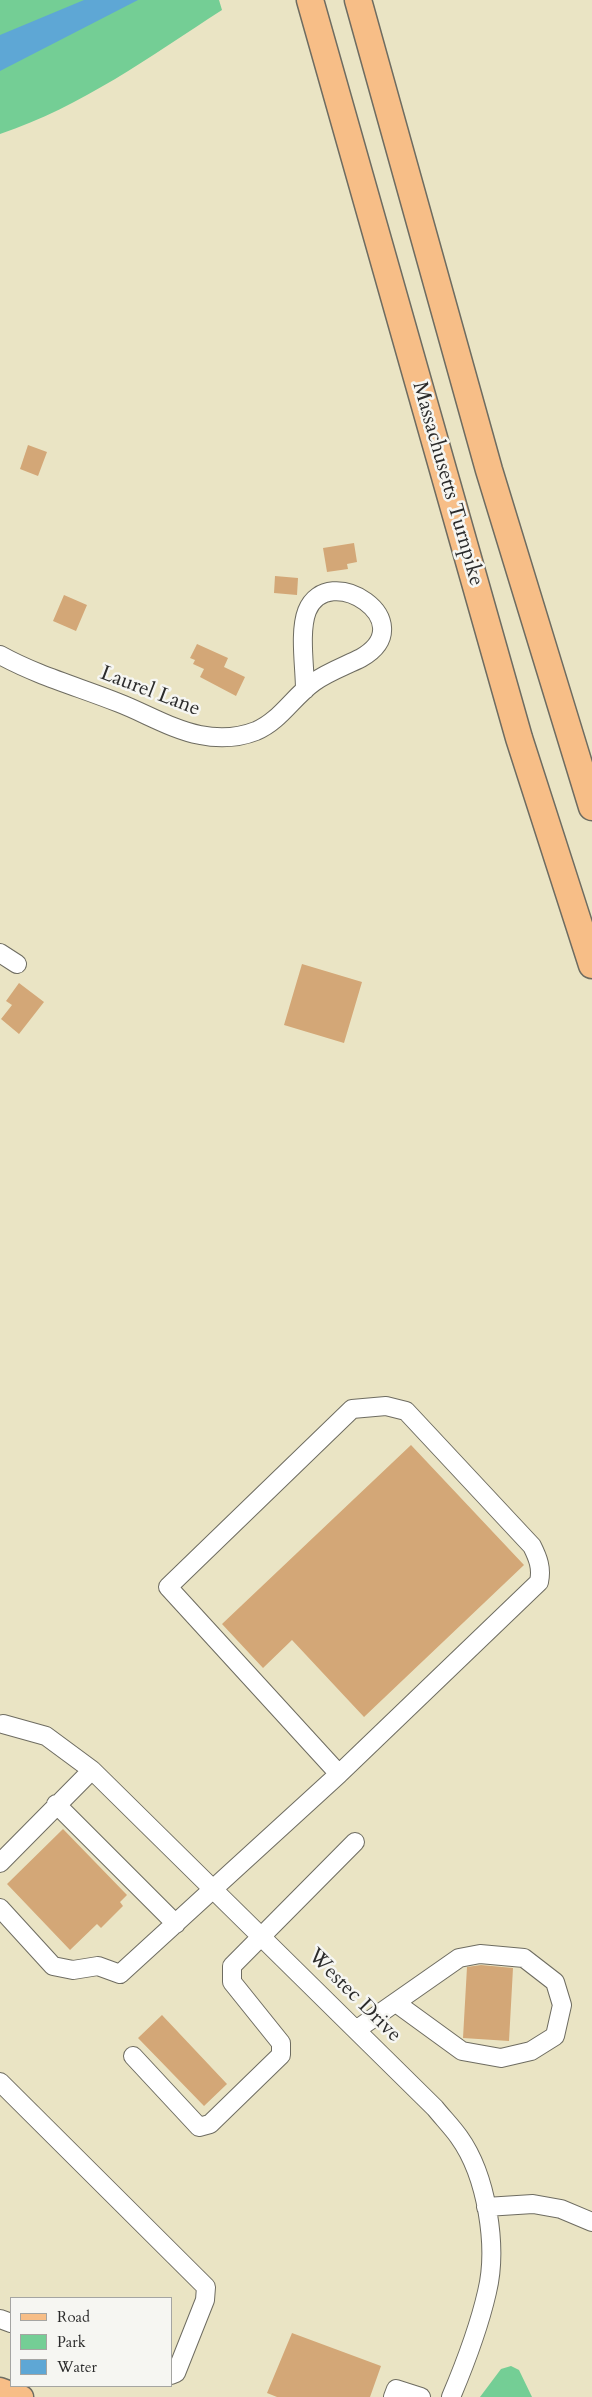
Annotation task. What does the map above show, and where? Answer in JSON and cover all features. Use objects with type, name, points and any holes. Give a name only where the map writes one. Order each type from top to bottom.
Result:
[{"type":"highway","name":"Massachusetts Turnpike","points":[[310,0],[519,738],[592,965]]},
{"type":"highway","name":"Massachusetts Turnpike","points":[[358,0],[489,470],[592,807]]},
{"type":"main road","points":[[0,2389],[22,2397]]},
{"type":"street","name":"Laurel Lane","points":[[0,655],[34,673],[118,702],[186,732],[211,737],[236,737],[258,730],[279,715],[305,690],[324,676],[365,655],[378,641],[382,632],[382,622],[376,612],[361,598],[349,592],[333,591],[318,598],[307,610],[303,632],[305,690]]},
{"type":"street","points":[[0,953],[17,964]]},
{"type":"street","points":[[0,1908],[53,1966],[73,1970],[98,1966],[120,1974],[339,1774],[539,1582],[542,1572],[539,1558],[525,1538],[406,1411],[386,1406],[352,1409],[168,1587],[339,1774]]},
{"type":"street","name":"Westec Drive","points":[[3,1724],[46,1736],[92,1770],[435,2108],[460,2138],[476,2168],[486,2206],[491,2260],[487,2292],[451,2397]]},
{"type":"street","points":[[0,1863],[56,1804],[92,1770]]},
{"type":"street","points":[[56,1804],[176,1924]]},
{"type":"street","points":[[133,2056],[199,2127],[210,2124],[280,2055],[281,2043],[232,1982],[232,1966],[355,1842]]},
{"type":"street","points":[[356,2030],[459,1958],[480,1954],[524,1958],[555,1982],[562,2005],[555,2036],[531,2051],[501,2058],[462,2051],[396,2003]]},
{"type":"street","points":[[0,2082],[206,2287],[205,2300],[176,2373],[172,2375]]},
{"type":"street","points":[[486,2206],[514,2204],[542,2206],[561,2209],[592,2222]]},
{"type":"street","points":[[393,2397],[396,2389],[421,2397]]},
{"type":"green space","points":[[0,0],[219,0],[222,10],[142,63],[87,95],[30,123],[0,134]]},
{"type":"green space","points":[[511,2366],[519,2370],[532,2397],[480,2397],[501,2369]]},
{"type":"water","points":[[84,0],[138,0],[0,71],[0,35]]},
{"type":"building","points":[[28,445],[47,452],[38,476],[20,469]]},
{"type":"building","points":[[354,543],[357,562],[347,564],[348,569],[327,572],[323,548]]},
{"type":"building","points":[[275,576],[298,578],[297,595],[274,593]]},
{"type":"building","points":[[64,595],[87,605],[76,631],[53,621]]},
{"type":"building","points":[[197,644],[228,658],[224,667],[245,677],[236,696],[200,677],[204,669],[193,664],[195,660],[190,658]]},
{"type":"building","points":[[302,964],[362,982],[344,1043],[284,1025]]},
{"type":"building","points":[[19,983],[44,1002],[19,1034],[1,1019],[12,1005],[6,1001]]},
{"type":"building","points":[[411,1445],[524,1565],[364,1717],[292,1640],[263,1668],[222,1624]]},
{"type":"building","points":[[63,1829],[127,1895],[120,1902],[123,1906],[101,1928],[97,1924],[70,1950],[7,1884]]},
{"type":"building","points":[[481,1965],[513,1968],[509,2041],[463,2038],[467,1967]]},
{"type":"building","points":[[162,2015],[227,2084],[204,2106],[138,2038]]},
{"type":"building","points":[[292,2333],[381,2366],[370,2397],[277,2397],[267,2393]]}]
